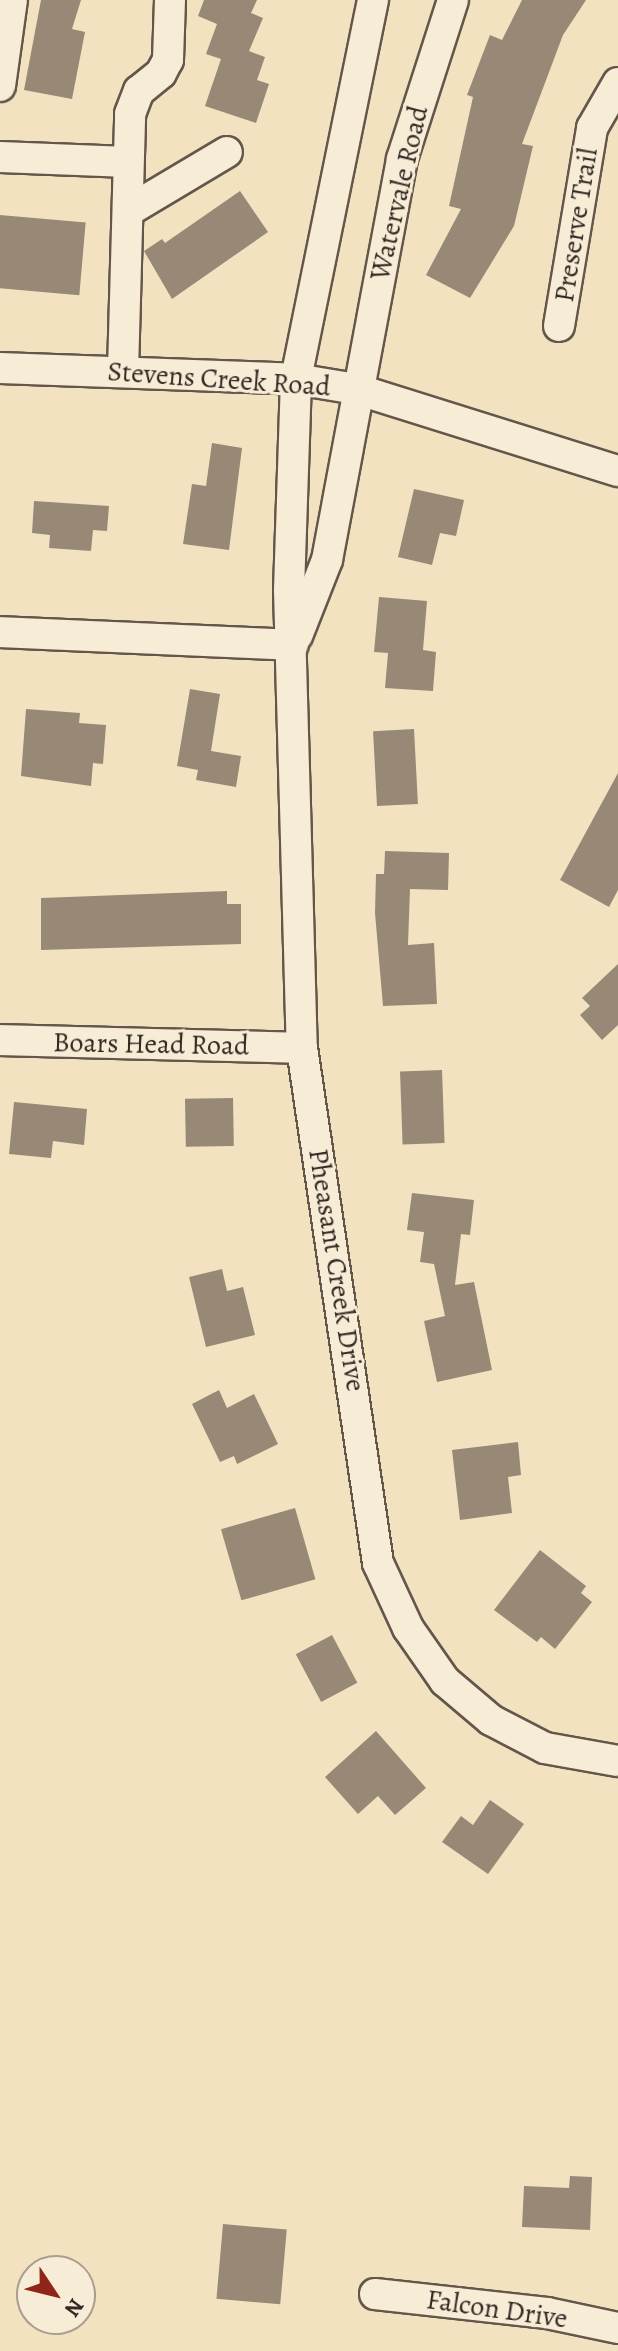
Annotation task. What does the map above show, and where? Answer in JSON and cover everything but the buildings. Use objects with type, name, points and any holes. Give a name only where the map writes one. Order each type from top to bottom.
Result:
[{"type":"street","points":[[0,86],[12,0]]},
{"type":"street","points":[[123,371],[130,114],[139,91],[161,73],[168,60],[170,0]]},
{"type":"street","points":[[296,379],[373,0]]},
{"type":"street","name":"Watervale Road","points":[[356,389],[402,159],[453,0]]},
{"type":"street","name":"Preserve Trail","points":[[559,326],[592,128],[618,83]]},
{"type":"street","points":[[128,211],[227,152]]},
{"type":"street","points":[[0,157],[128,162]]},
{"type":"street","name":"Stevens Creek Road","points":[[0,368],[296,379],[356,389],[618,471]]},
{"type":"street","name":"Pheasant Creek Drive","points":[[296,379],[292,504],[293,645],[302,1048],[378,1563],[408,1628],[445,1681],[491,1720],[545,1748],[618,1761]]},
{"type":"street","name":"Pheasant Creek Drive","points":[[293,645],[327,560],[356,389]]},
{"type":"street","points":[[292,504],[335,509]]},
{"type":"street","points":[[0,632],[293,645]]},
{"type":"street","name":"Boars Head Road","points":[[0,1040],[302,1048]]},
{"type":"street","name":"Falcon Drive","points":[[375,2294],[547,2313],[618,2328]]}]
